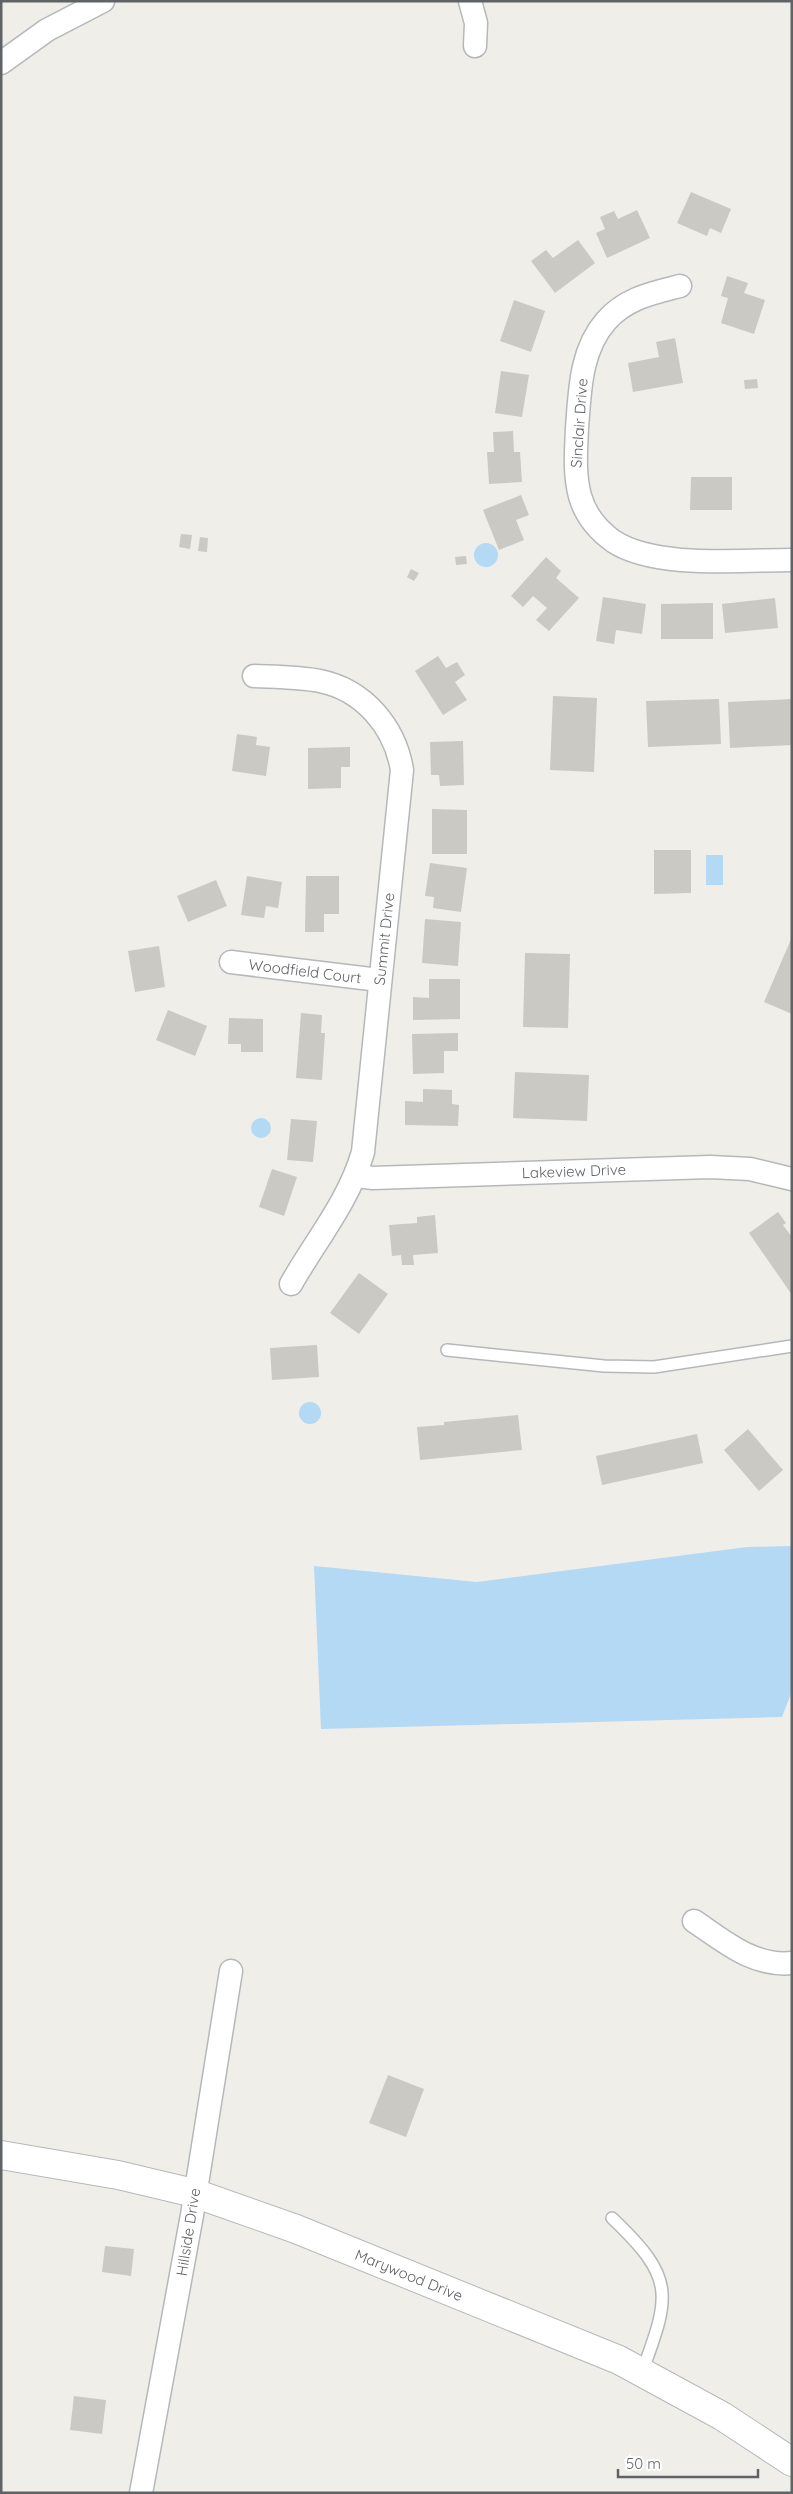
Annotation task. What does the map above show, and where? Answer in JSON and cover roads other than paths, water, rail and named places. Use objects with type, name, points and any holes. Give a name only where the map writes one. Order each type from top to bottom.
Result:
[{"type":"street","points":[[1,63],[46,30],[104,1]]},
{"type":"street","points":[[470,1],[476,23],[475,46]]},
{"type":"street","name":"Sinclair Drive","points":[[680,286],[641,296],[617,310],[601,328],[589,349],[580,384],[575,461],[580,498],[588,514],[599,529],[614,541],[637,552],[670,559],[792,560]]},
{"type":"street","name":"Summit Drive","points":[[254,676],[320,681],[333,685],[359,699],[373,710],[386,725],[396,745],[402,770],[402,784],[379,980],[365,1137],[356,1176],[291,1284]]},
{"type":"street","name":"Woodfield Court","points":[[230,962],[379,980]]},
{"type":"street","name":"Lakeview Drive","points":[[356,1176],[373,1178],[710,1168],[750,1169],[792,1179]]},
{"type":"street","points":[[694,1921],[734,1949],[755,1959],[771,1963],[792,1963]]},
{"type":"street","name":"Hillside Drive","points":[[141,2493],[192,2215],[194,2192],[232,1971]]},
{"type":"street","name":"Marywood Drive","points":[[1,2155],[194,2192],[296,2229],[618,2360],[722,2416],[792,2462]]},
{"type":"lane","points":[[447,1350],[604,1366],[654,1367],[792,1346]]},
{"type":"lane","points":[[612,2218],[638,2243],[658,2270],[664,2299],[658,2329],[642,2372]]},
{"type":"water","points":[[486,543],[495,546],[498,555],[495,564],[486,567],[477,564],[474,555],[477,546]]},
{"type":"water","points":[[706,855],[723,855],[723,885],[706,885]]},
{"type":"water","points":[[257,1118],[265,1118],[271,1124],[271,1132],[265,1138],[257,1138],[251,1132],[251,1124]]},
{"type":"water","points":[[310,1402],[320,1409],[321,1413],[314,1423],[310,1424],[300,1417],[299,1413],[306,1403]]},
{"type":"water","points":[[792,1546],[792,1691],[782,1717],[321,1729],[314,1566],[477,1582],[747,1547]]}]
